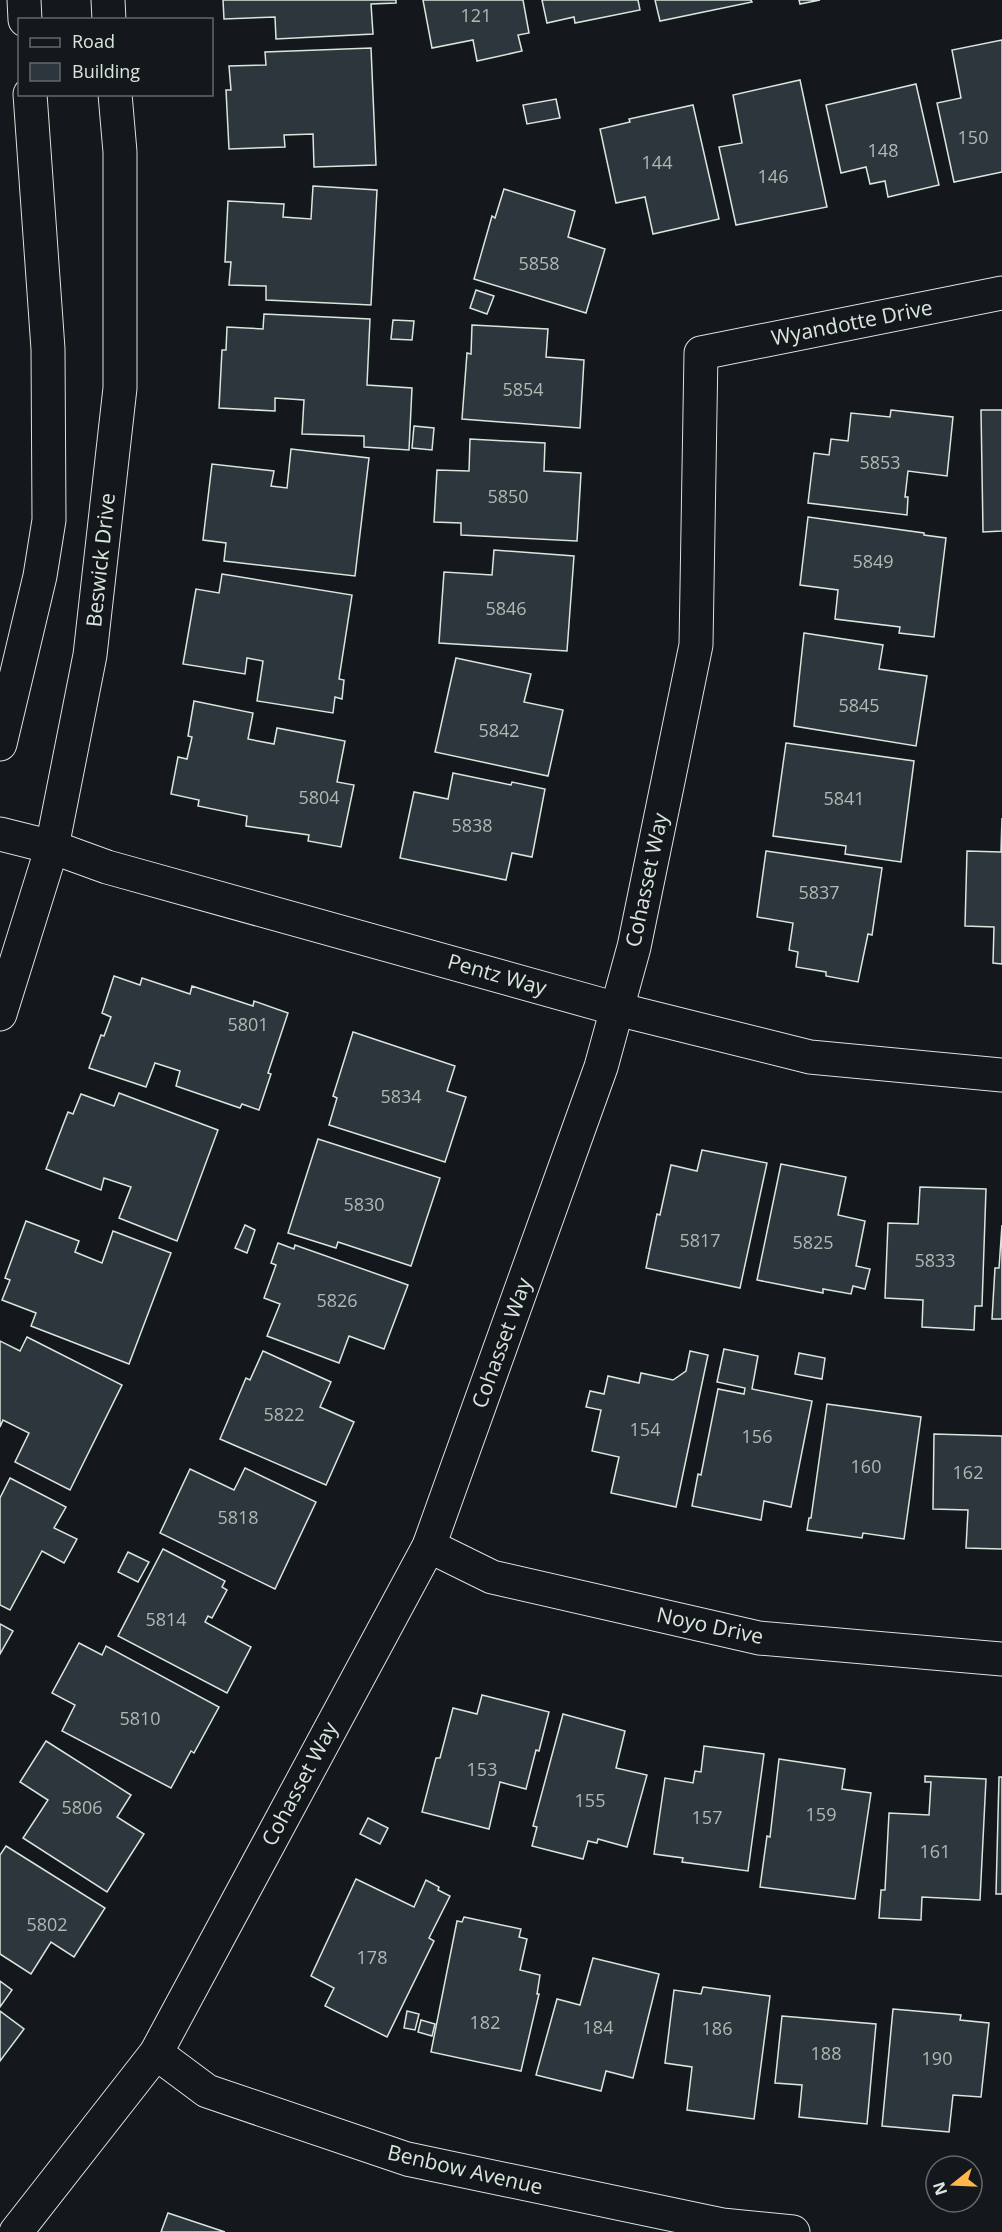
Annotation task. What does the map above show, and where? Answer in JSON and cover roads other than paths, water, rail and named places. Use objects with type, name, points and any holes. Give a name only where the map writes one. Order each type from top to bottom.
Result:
[{"type":"street","points":[[24,0],[25,18]]},
{"type":"street","points":[[108,0],[110,18]]},
{"type":"street","points":[[0,744],[40,576],[49,520],[48,349],[30,96]]},
{"type":"street","name":"Beswick Drive","points":[[0,1014],[52,847],[90,655],[120,388],[120,152],[115,96]]},
{"type":"street","name":"Wyandotte Drive","points":[[701,353],[1002,293]]},
{"type":"street","name":"Cohasset Way","points":[[16,2232],[156,2053],[429,1546],[601,1067],[634,947],[696,645],[701,353]]},
{"type":"street","name":"Pentz Way","points":[[0,834],[52,847],[107,867],[617,1009],[810,1057],[1002,1075]]},
{"type":"street","name":"Noyo Drive","points":[[429,1546],[492,1577],[759,1638],[1002,1659]]},
{"type":"street","name":"Benbow Avenue","points":[[156,2053],[207,2091],[406,2159],[722,2225],[793,2232]]}]
